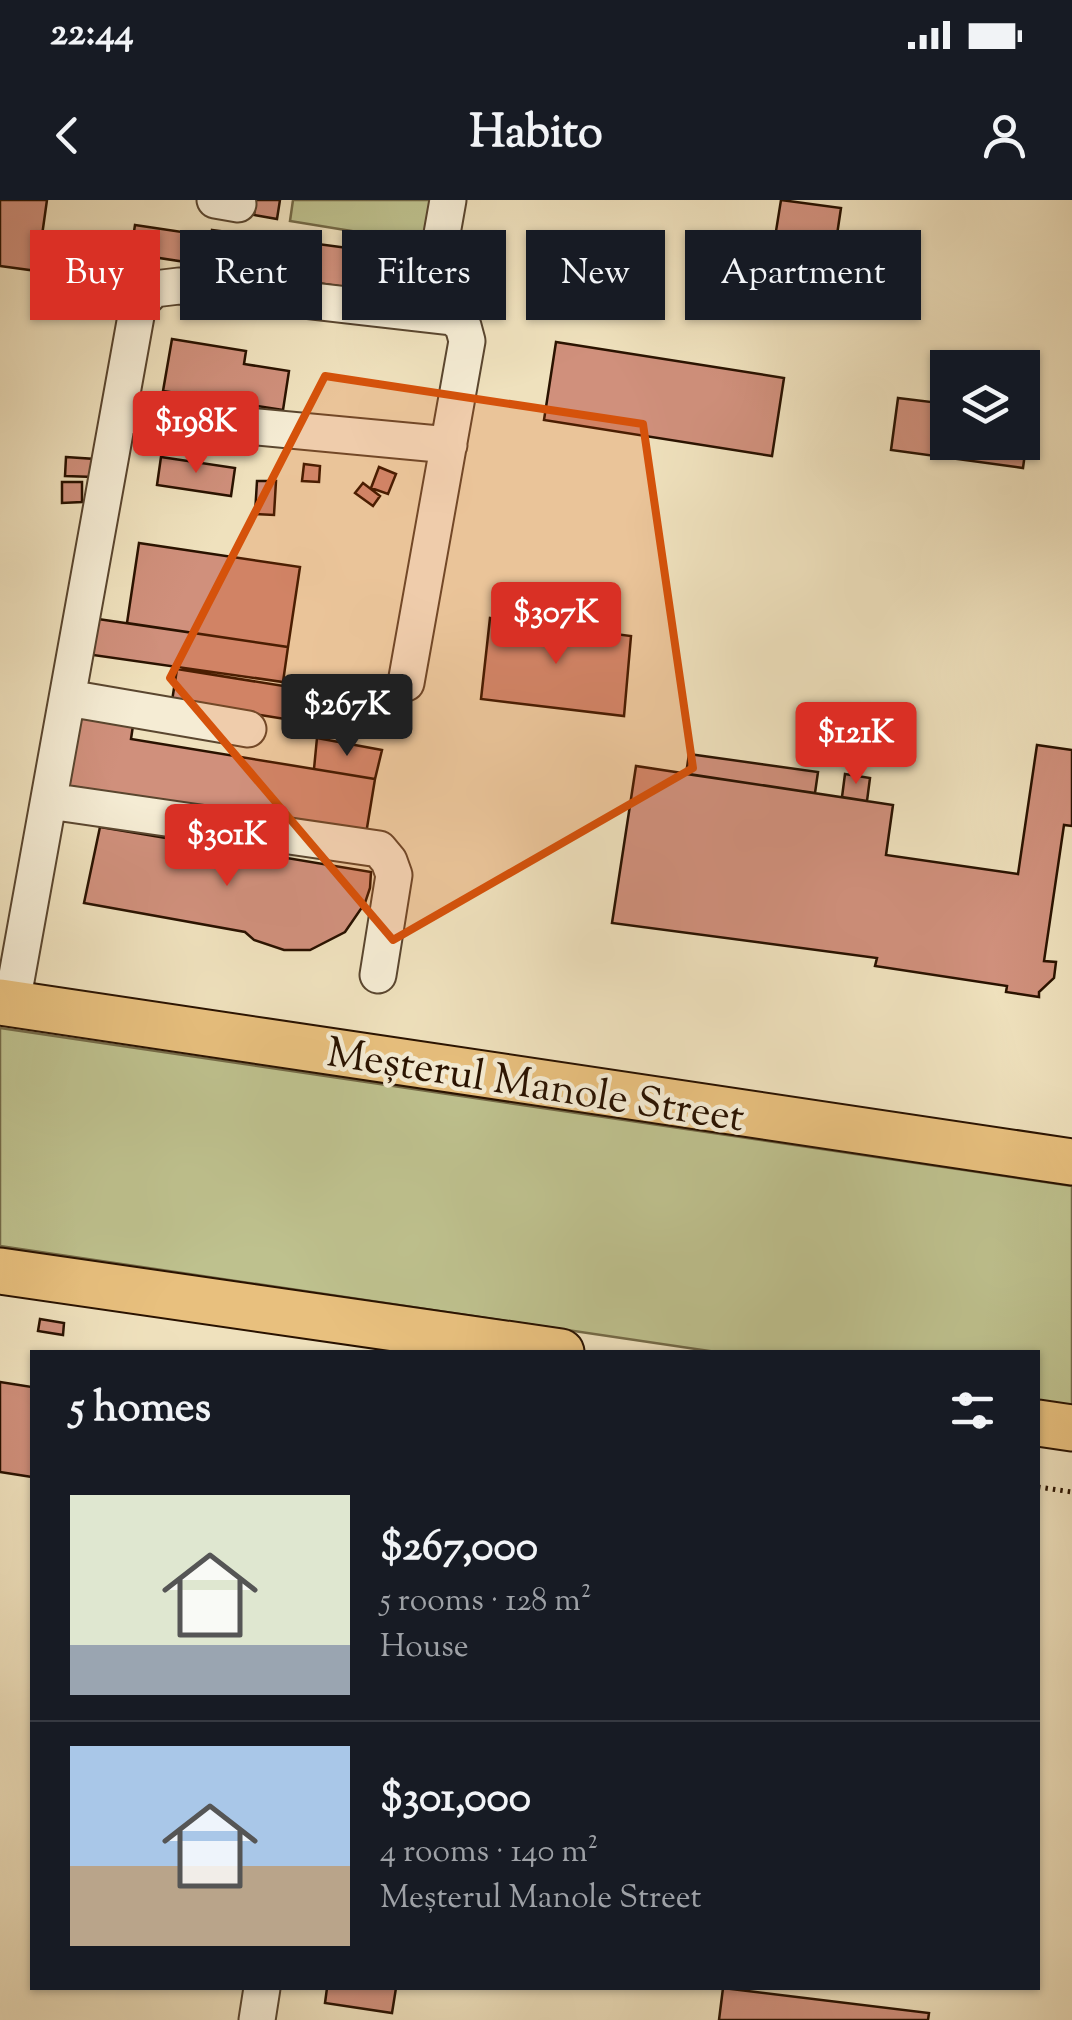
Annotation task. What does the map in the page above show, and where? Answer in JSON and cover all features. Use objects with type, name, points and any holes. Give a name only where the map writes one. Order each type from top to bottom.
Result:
[{"type":"main road","name":"Meșterul Manole Street","points":[[6,1002],[1072,1162]]},
{"type":"main road","points":[[0,1271],[364,1338],[532,1350]]},
{"type":"main road","points":[[1040,1423],[1072,1428]]},
{"type":"lane","points":[[443,230],[448,200]]},
{"type":"lane","points":[[6,1002],[49,801],[138,305],[154,289],[179,286],[453,316],[463,326],[467,342],[406,683]]},
{"type":"lane","points":[[119,414],[448,445]]},
{"type":"lane","points":[[68,698],[248,728]]},
{"type":"lane","points":[[49,801],[378,849],[389,861],[394,876],[378,975]]},
{"type":"lane","points":[[257,2020],[262,1990]]},
{"type":"path","points":[[1040,1487],[1072,1492]]},
{"type":"highlighted area","points":[[325,376],[643,424],[693,768],[393,940],[170,678]]},
{"type":"green space","points":[[293,200],[432,200],[427,230],[345,230],[290,221]]},
{"type":"green space","points":[[0,1028],[1072,1186],[1072,1406],[1040,1400],[1040,1350],[702,1350],[0,1246]]},
{"type":"building","points":[[0,200],[47,200],[43,230],[30,230],[30,270],[0,266]]},
{"type":"building","points":[[256,200],[280,200],[277,219],[254,215]]},
{"type":"building","points":[[781,200],[841,208],[838,230],[776,230]]},
{"type":"building","points":[[135,225],[180,232],[180,261],[160,258],[160,230],[134,230]]},
{"type":"building","points":[[322,245],[342,247],[342,287],[322,284]]},
{"type":"building","points":[[172,339],[246,351],[244,364],[289,371],[283,410],[163,391]]},
{"type":"building","points":[[556,342],[784,378],[772,456],[544,420]]},
{"type":"building","points":[[898,398],[930,402],[930,455],[891,450]]},
{"type":"building","points":[[66,457],[95,459],[94,477],[65,476]]},
{"type":"building","points":[[161,457],[235,468],[231,496],[157,485]]},
{"type":"building","points":[[964,460],[1024,460],[1023,468]]},
{"type":"building","points":[[304,464],[320,466],[319,482],[302,481]]},
{"type":"building","points":[[379,467],[396,474],[388,494],[371,488]]},
{"type":"building","points":[[257,481],[276,481],[274,515],[255,514]]},
{"type":"building","points":[[62,482],[82,482],[82,502],[62,503]]},
{"type":"building","points":[[363,483],[380,496],[373,506],[355,493]]},
{"type":"building","points":[[139,543],[300,567],[288,647],[127,623]]},
{"type":"building","points":[[490,618],[631,636],[624,716],[481,699]]},
{"type":"building","points":[[98,619],[288,647],[283,682],[93,655]]},
{"type":"building","points":[[177,669],[390,703],[385,735],[172,701]]},
{"type":"building","points":[[82,710],[134,719],[131,739],[375,779],[366,834],[69,786]]},
{"type":"building","points":[[317,738],[382,750],[375,779],[314,769]]},
{"type":"building","points":[[1037,745],[1072,750],[1072,826],[1064,825],[1044,961],[1056,962],[1054,978],[1039,992],[1039,997],[1006,992],[1007,986],[875,966],[877,958],[612,923],[636,766],[893,805],[886,855],[1018,874]]},
{"type":"building","points":[[689,754],[818,772],[815,793],[686,774]]},
{"type":"building","points":[[845,774],[870,778],[867,801],[842,797]]},
{"type":"building","points":[[100,827],[371,872],[370,888],[365,903],[345,932],[310,950],[284,950],[254,940],[245,932],[84,903]]},
{"type":"building","points":[[40,1319],[64,1323],[63,1335],[38,1331]]},
{"type":"building","points":[[0,1382],[30,1387],[30,1477],[0,1472]]},
{"type":"building","points":[[327,1990],[396,1990],[392,2013],[325,2003]]},
{"type":"building","points":[[723,1990],[929,2013],[928,2020],[719,2020]]}]
